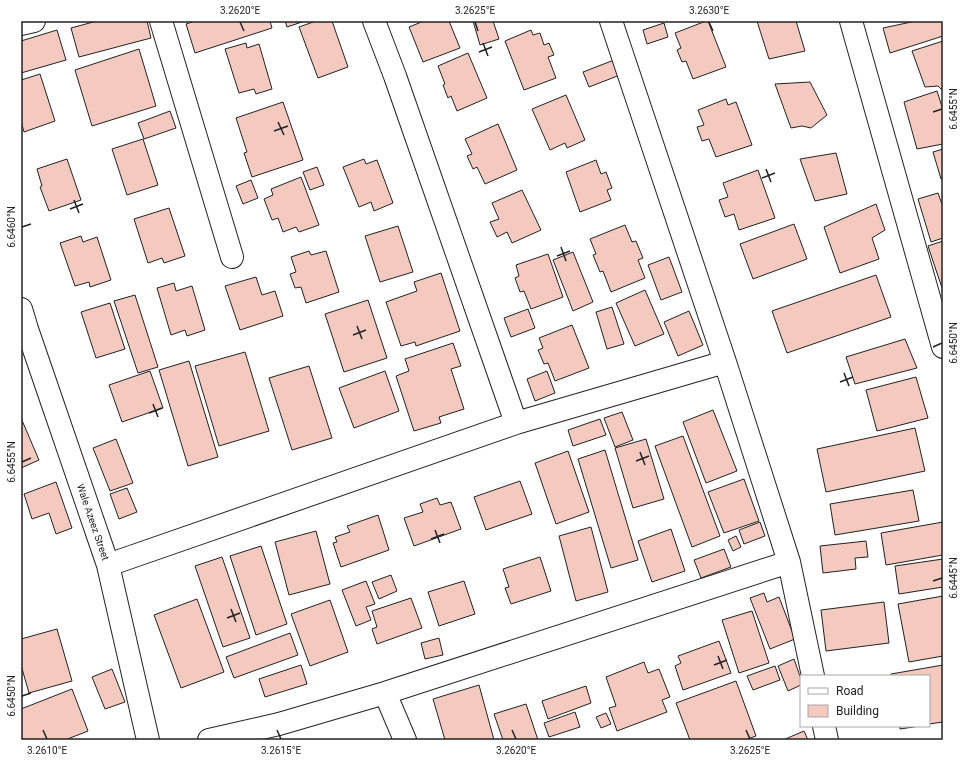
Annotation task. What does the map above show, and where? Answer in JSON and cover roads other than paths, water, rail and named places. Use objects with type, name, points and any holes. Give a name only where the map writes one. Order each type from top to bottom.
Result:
[{"type":"street","points":[[21,24],[34,21]]},
{"type":"street","points":[[161,21],[232,257]]},
{"type":"street","points":[[374,21],[398,84],[516,423]]},
{"type":"street","points":[[611,21],[725,362],[789,562],[813,675]]},
{"type":"street","points":[[851,21],[943,347]]},
{"type":"street","name":"Wale Azeez Street","points":[[23,323],[108,566],[148,740]]},
{"type":"street","points":[[108,566],[516,423],[725,362]]},
{"type":"street","points":[[209,740],[279,724],[386,693],[789,562]]},
{"type":"street","points":[[386,693],[405,740]]},
{"type":"street","points":[[824,727],[827,740]]}]
